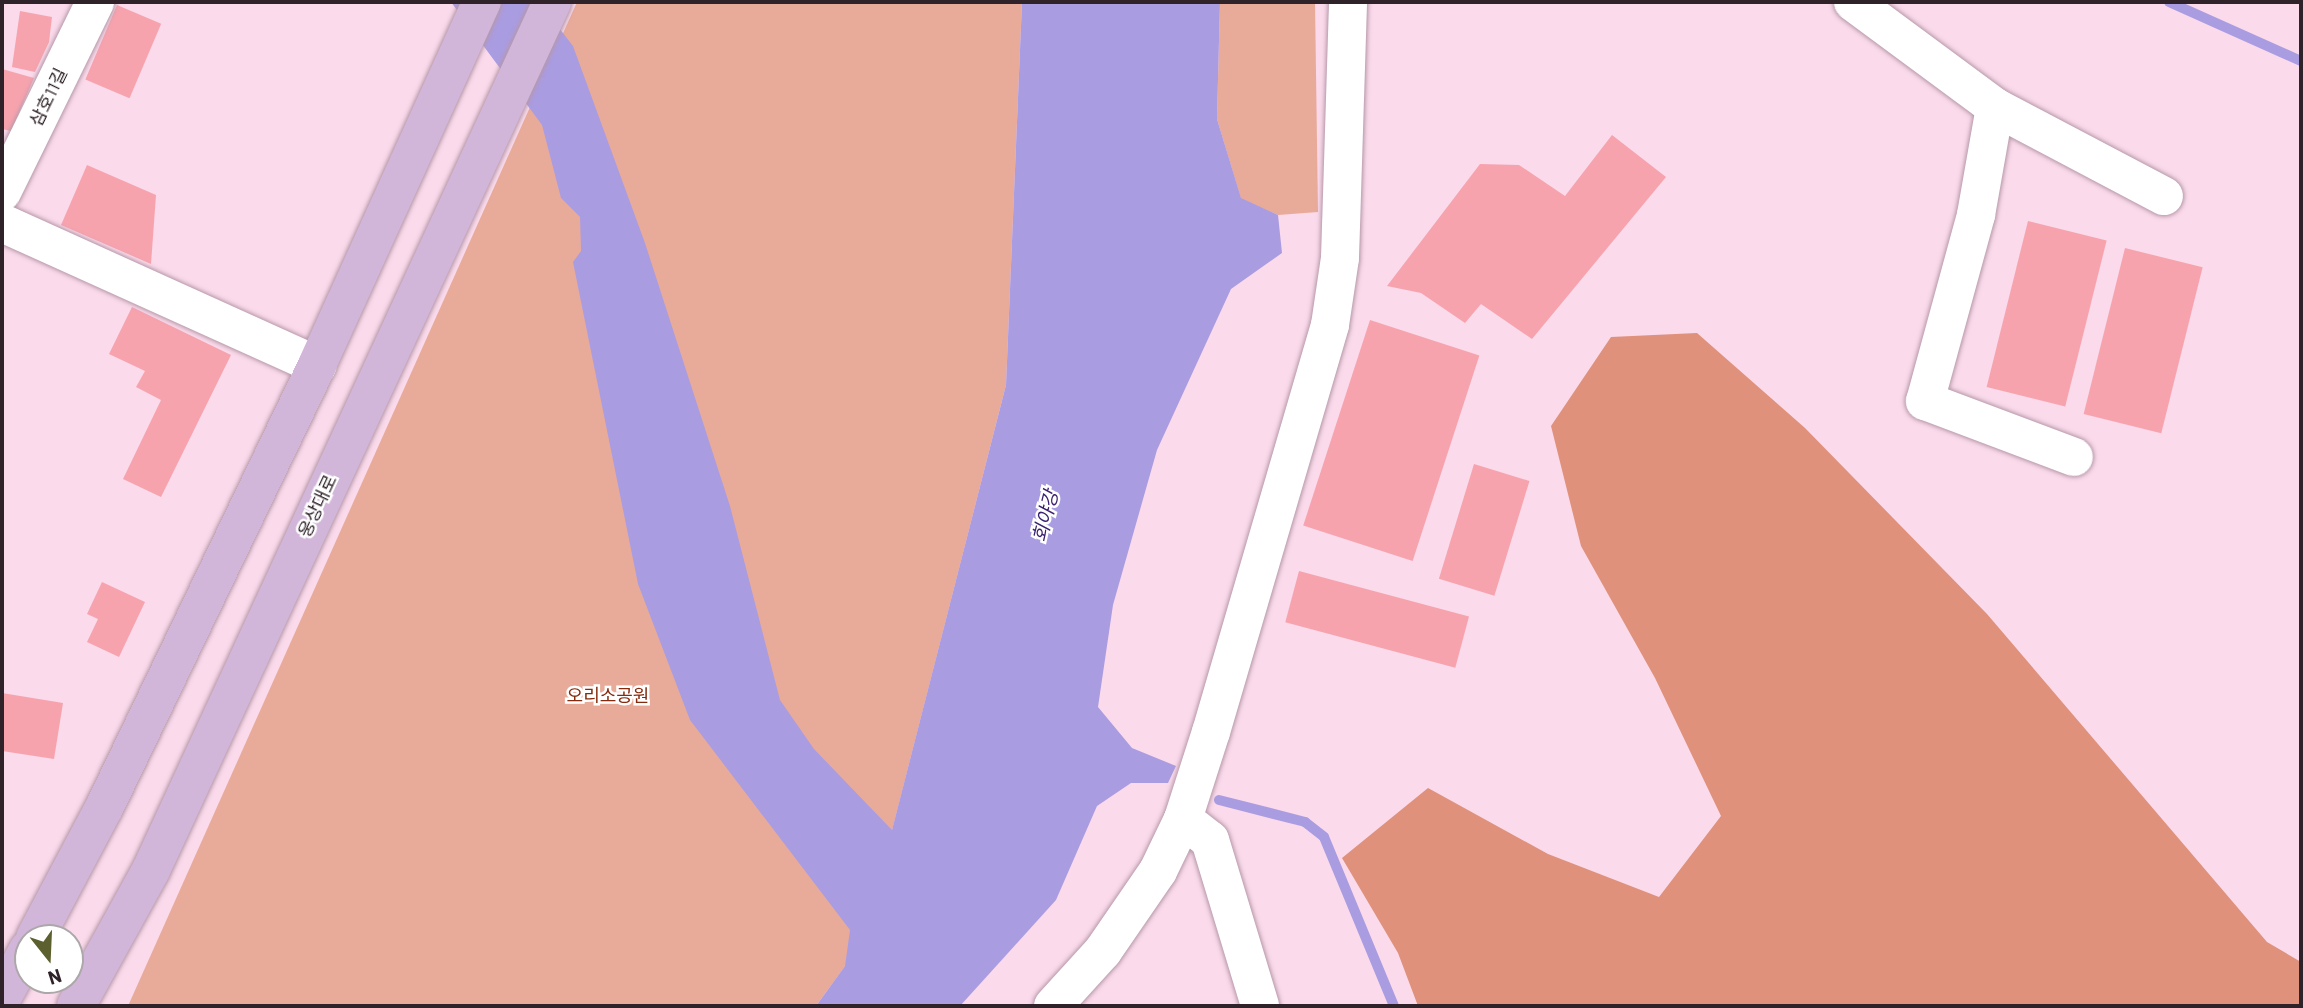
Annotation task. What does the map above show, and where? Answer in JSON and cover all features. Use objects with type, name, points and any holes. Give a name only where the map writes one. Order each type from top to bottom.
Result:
[{"type":"main road","points":[[42,924],[105,806],[317,365],[482,2]]},
{"type":"main road","name":"웅상대로","points":[[76,1006],[151,870],[504,100],[552,2]]},
{"type":"main road","points":[[2,998],[14,976]]},
{"type":"street","name":"삼호11길","points":[[2,192],[95,2]]},
{"type":"street","points":[[1054,1006],[1103,951],[1158,871],[1183,819],[1330,325],[1340,258],[1348,2]]},
{"type":"street","points":[[1853,2],[1995,107],[2164,196]]},
{"type":"street","points":[[1995,107],[1976,215],[1925,401],[2074,457]]},
{"type":"street","points":[[2,223],[317,365]]},
{"type":"street","points":[[1183,819],[1210,840],[1260,1006]]},
{"type":"green space","name":"오리소공원","points":[[577,2],[1022,2],[1006,385],[864,940],[816,1006],[128,1006]]},
{"type":"green space","points":[[1220,2],[1315,2],[1318,212],[1278,215],[1241,199],[1217,119]]},
{"type":"shaded area","points":[[1697,333],[1805,428],[1987,614],[2267,942],[2301,962],[2301,1006],[1418,1006],[1398,953],[1342,858],[1428,788],[1548,854],[1659,897],[1721,816],[1655,678],[1581,546],[1551,426],[1611,337]]},
{"type":"water","name":"회야강","points":[[451,2],[539,2],[573,46],[645,243],[730,506],[780,700],[814,749],[892,830],[1006,385],[1022,2],[1220,2],[1217,119],[1241,198],[1278,215],[1282,253],[1231,289],[1157,450],[1113,605],[1098,707],[1132,748],[1176,766],[1168,783],[1131,783],[1097,806],[1056,900],[960,1006],[816,1006],[845,966],[850,930],[690,720],[638,584],[573,262],[581,251],[580,217],[561,198],[542,125]]},
{"type":"building","points":[[117,5],[161,24],[130,98],[85,80]]},
{"type":"building","points":[[20,11],[52,17],[49,42],[35,72],[12,67]]},
{"type":"building","points":[[2,69],[34,78],[11,131],[2,129]]},
{"type":"building","points":[[1612,135],[1666,177],[1532,339],[1481,304],[1465,323],[1421,293],[1387,286],[1480,164],[1519,165],[1565,196]]},
{"type":"building","points":[[87,165],[156,195],[151,264],[61,225]]},
{"type":"building","points":[[2028,221],[2107,241],[2065,407],[1987,387]]},
{"type":"building","points":[[2125,248],[2203,267],[2161,433],[2084,414]]},
{"type":"building","points":[[132,307],[231,355],[161,497],[123,479],[161,400],[136,387],[145,371],[109,354]]},
{"type":"building","points":[[1370,320],[1479,356],[1413,561],[1303,525]]},
{"type":"building","points":[[1474,464],[1529,481],[1494,596],[1439,579]]},
{"type":"building","points":[[1299,571],[1469,617],[1455,668],[1285,622]]},
{"type":"building","points":[[102,582],[145,602],[119,657],[87,642],[98,619],[87,614]]},
{"type":"building","points":[[2,693],[63,703],[54,759],[2,751]]},
{"type":"waterway","points":[[2169,2],[2301,61]]},
{"type":"waterway","points":[[1219,800],[1305,822],[1324,837],[1394,1006]]}]
